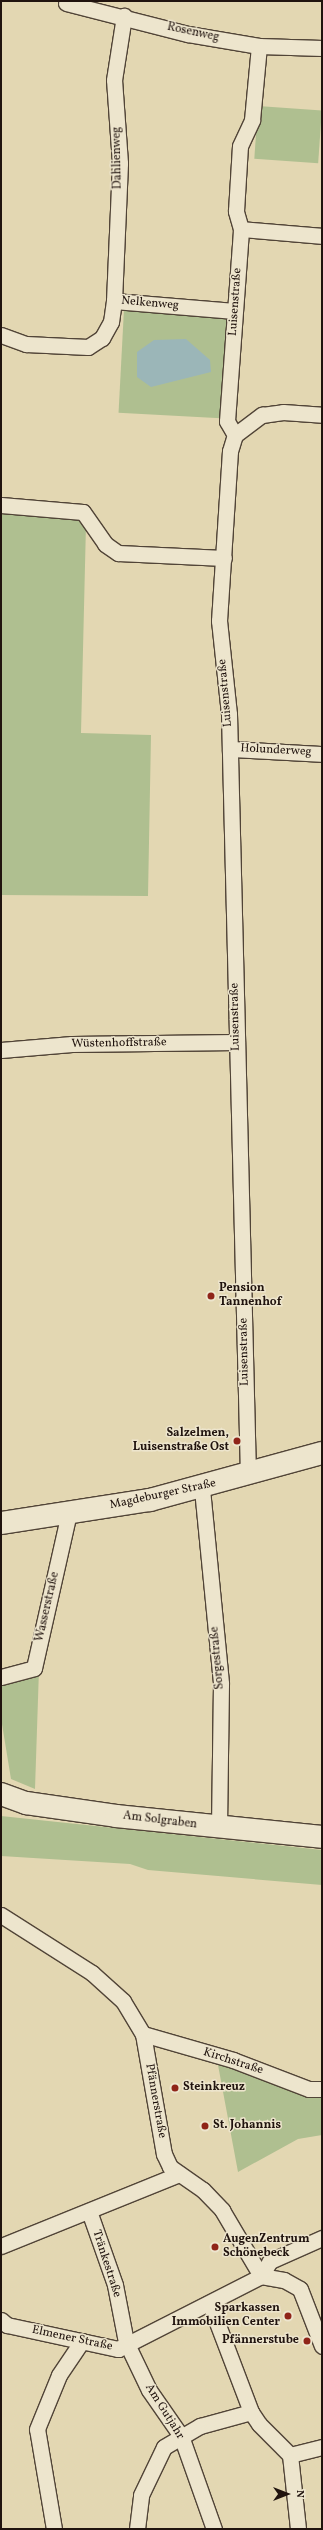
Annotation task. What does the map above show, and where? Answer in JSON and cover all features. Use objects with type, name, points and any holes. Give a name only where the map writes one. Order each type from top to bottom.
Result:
[{"type":"street","name":"Rosenweg","points":[[66,3],[124,16],[188,34],[259,46],[322,48]]},
{"type":"street","name":"Dahlienweg","points":[[114,301],[120,163],[114,80],[124,16]]},
{"type":"street","name":"Luisenstraße","points":[[248,1475],[230,749],[219,621],[230,451],[235,435],[227,421],[241,229],[236,211],[240,146],[252,120],[259,46]]},
{"type":"street","points":[[241,229],[322,236]]},
{"type":"street","name":"Nelkenweg","points":[[1,335],[26,344],[88,347],[105,332],[114,301],[235,311]]},
{"type":"street","points":[[235,435],[262,415],[283,412],[322,415]]},
{"type":"street","points":[[1,505],[83,512],[104,544],[118,553],[224,558]]},
{"type":"street","name":"Holunderweg","points":[[230,749],[322,754]]},
{"type":"street","name":"Wüstenhoffstraße","points":[[1,1050],[33,1047],[237,1042]]},
{"type":"street","name":"Magdeburger Straße","points":[[1,1523],[69,1513],[202,1488],[322,1453]]},
{"type":"street","name":"Sorgestraße","points":[[202,1488],[221,1684],[219,1828]]},
{"type":"street","name":"Wasserstraße","points":[[1,1677],[34,1668],[69,1513]]},
{"type":"street","name":"Am Solgraben","points":[[1,1794],[32,1804],[219,1828],[322,1837]]},
{"type":"street","name":"Pfännerstraße","points":[[1,1915],[92,1973],[123,2001],[143,2034],[164,2154],[170,2167],[222,2210],[261,2276]]},
{"type":"street","name":"Kirchstraße","points":[[143,2034],[233,2060],[309,2089],[322,2090]]},
{"type":"street","points":[[1,2246],[179,2174]]},
{"type":"street","name":"Tränkestraße","points":[[89,2211],[115,2285],[126,2342]]},
{"type":"street","name":"Elmener Straße","points":[[4,2323],[118,2349],[126,2342],[210,2304],[261,2276],[270,2260],[322,2238]]},
{"type":"street","points":[[261,2276],[284,2280],[301,2291],[322,2346]]},
{"type":"street","points":[[210,2304],[251,2412],[259,2424],[290,2455],[298,2529]]},
{"type":"street","points":[[54,2529],[37,2429],[59,2375],[82,2341]]},
{"type":"street","name":"Am Gutjahr","points":[[126,2342],[149,2390],[181,2436],[214,2529]]},
{"type":"street","points":[[137,2529],[141,2495],[151,2471],[164,2447],[200,2426],[251,2412]]},
{"type":"street","points":[[290,2455],[322,2447]]},
{"type":"green space","points":[[258,106],[322,110],[318,163],[254,159]]},
{"type":"green space","points":[[124,309],[231,315],[225,418],[119,413]]},
{"type":"green space","points":[[1,510],[80,516],[86,524],[81,733],[151,735],[148,896],[1,895]]},
{"type":"green space","points":[[39,1669],[35,1789],[11,1779],[1,1718],[1,1677]]},
{"type":"green space","points":[[1,1816],[322,1850],[322,1885],[148,1870],[130,1864],[1,1856]]},
{"type":"green space","points":[[218,2065],[247,2069],[322,2094],[322,2135],[298,2139],[238,2172]]},
{"type":"water","points":[[186,339],[210,360],[211,372],[151,387],[137,377],[137,352],[154,340]]},
{"type":"place","name":"Pension Tannenhof","points":[[211,1296]]},
{"type":"place","name":"Salzelmen, Luisenstraße Ost","points":[[237,1441]]},
{"type":"place","name":"Steinkreuz","points":[[175,2088]]},
{"type":"place","name":"St. Johannis","points":[[205,2126]]},
{"type":"place","name":"AugenZentrum Schönebeck","points":[[215,2247]]},
{"type":"place","name":"Sparkassen Immobilien Center","points":[[288,2316]]},
{"type":"place","name":"Pfännerstube","points":[[307,2341]]}]
